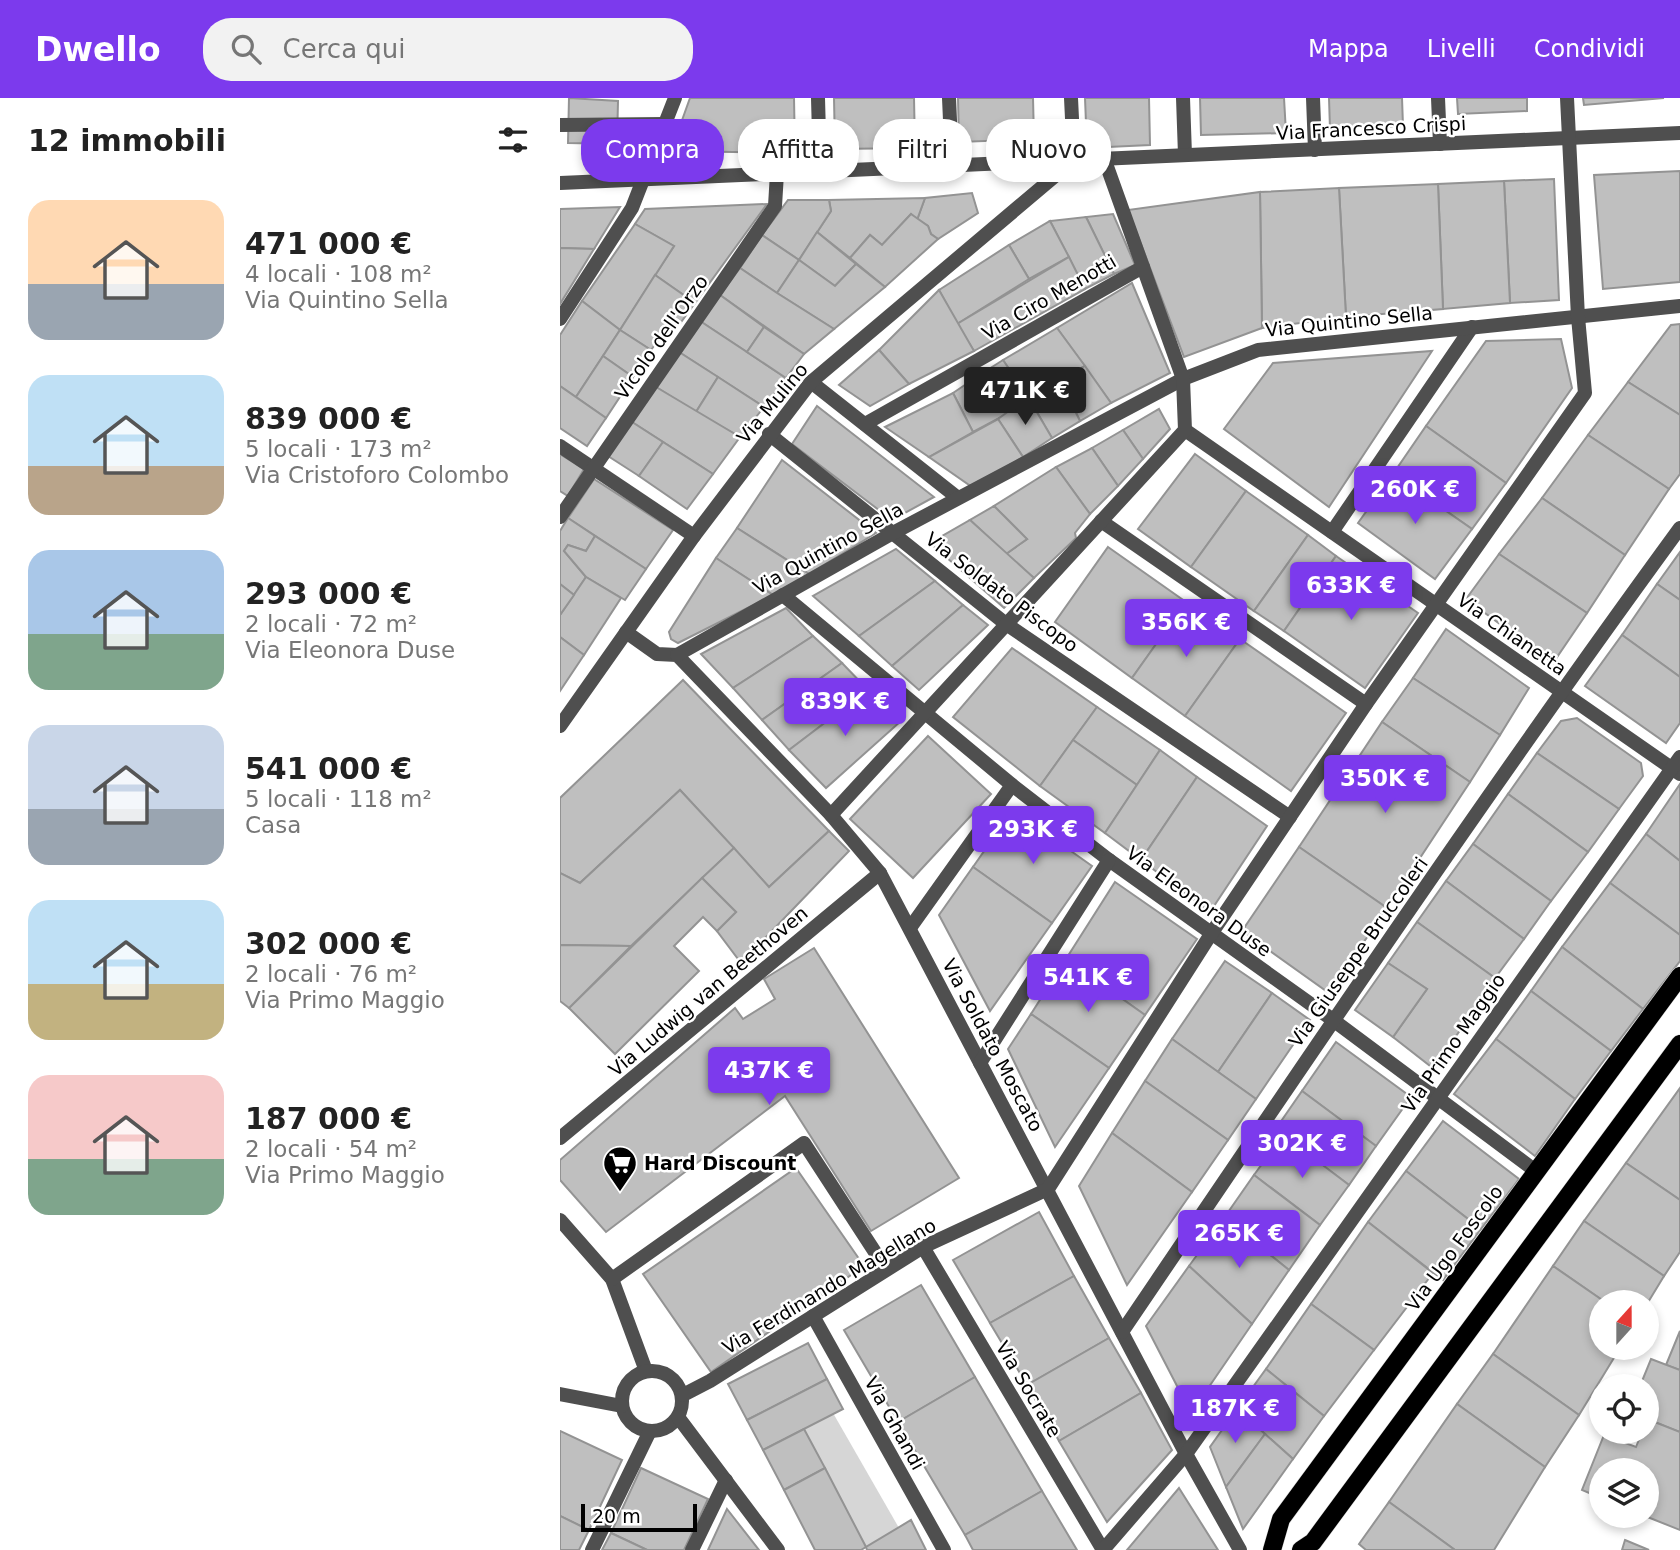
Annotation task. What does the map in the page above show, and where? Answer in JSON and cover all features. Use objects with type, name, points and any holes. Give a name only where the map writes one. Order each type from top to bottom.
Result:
[{"type":"main road","name":"Via Ugo Foscolo","points":[[1272,1550],[1281,1520],[1680,976]]},
{"type":"main road","points":[[1301,1550],[1313,1542],[1680,1044]]},
{"type":"street","points":[[668,119],[675,98]]},
{"type":"street","points":[[818,98],[819,119]]},
{"type":"street","points":[[949,98],[950,119]]},
{"type":"street","points":[[1071,98],[1072,119]]},
{"type":"street","points":[[1183,98],[1185,155]]},
{"type":"street","points":[[1313,98],[1315,150]]},
{"type":"street","points":[[1438,98],[1440,144]]},
{"type":"street","points":[[1048,1189],[1211,934],[1366,704],[1585,393],[1578,317],[1567,98]]},
{"type":"street","points":[[560,125],[581,125]]},
{"type":"street","name":"Via Francesco Crispi","points":[[1111,158],[1680,133]]},
{"type":"street","points":[[831,815],[1185,430],[1183,379],[1111,178]]},
{"type":"street","name":"Via Francesco Crispi","points":[[560,183],[581,182]]},
{"type":"street","points":[[560,319],[632,208],[641,182]]},
{"type":"street","name":"Vicolo dell'Orzo","points":[[560,517],[775,206],[776,182]]},
{"type":"street","name":"Via Mulino","points":[[560,726],[694,536],[811,382],[1048,182]]},
{"type":"street","name":"Via Ciro Menotti","points":[[865,424],[1143,267]]},
{"type":"street","name":"Via Quintino Sella","points":[[677,654],[893,533],[1183,379],[1258,351],[1680,306]]},
{"type":"street","points":[[1332,532],[1472,327]]},
{"type":"street","points":[[811,382],[958,498]]},
{"type":"street","name":"Via Chianetta","points":[[1185,430],[1560,692],[1677,766]]},
{"type":"street","name":"Via Soldato Piscopo","points":[[769,434],[1006,624],[1290,817]]},
{"type":"street","points":[[560,446],[694,536]]},
{"type":"street","points":[[1101,521],[1366,704]]},
{"type":"street","name":"Via Giuseppe Bruccoleri","points":[[1122,1332],[1560,692],[1680,528]]},
{"type":"street","name":"Via Eleonora Duse","points":[[783,595],[1012,785],[1109,860],[1333,1020],[1537,1172]]},
{"type":"street","points":[[626,632],[657,654],[677,654]]},
{"type":"street","name":"Via Soldato Moscato","points":[[677,654],[831,815],[880,873],[1186,1454],[1240,1550]]},
{"type":"street","name":"Via Primo Maggio","points":[[1103,1550],[1186,1454],[1677,766]]},
{"type":"street","points":[[910,928],[1012,785]]},
{"type":"street","points":[[980,1063],[1109,860]]},
{"type":"street","name":"Via Ludwig van Beethoven","points":[[560,1138],[880,873]]},
{"type":"street","points":[[612,1279],[804,1143],[886,1269]]},
{"type":"street","name":"Via Ferdinando Magellano","points":[[683,1395],[710,1381],[923,1247],[1048,1189]]},
{"type":"street","points":[[560,1220],[612,1279],[646,1371]]},
{"type":"street","name":"Via Socrate","points":[[923,1247],[1103,1550]]},
{"type":"street","name":"Via Ghandi","points":[[813,1316],[944,1550]]},
{"type":"street","points":[[646,1371],[662,1372],[669,1376],[676,1381],[683,1395],[678,1417],[661,1430],[650,1431],[637,1427],[622,1406],[624,1390],[632,1377],[646,1371]]},
{"type":"street","points":[[560,1394],[622,1406]]},
{"type":"street","points":[[678,1417],[778,1550]]},
{"type":"street","points":[[592,1550],[650,1431]]},
{"type":"street","points":[[692,1550],[726,1480]]},
{"type":"shaded area","points":[[833,1413],[899,1528],[866,1547],[804,1429]]},
{"type":"building","points":[[569,98],[618,101],[618,119],[581,119],[581,143],[568,143]]},
{"type":"building","points":[[690,98],[794,98],[794,119],[738,119],[738,152],[724,152],[724,119],[682,119]]},
{"type":"building","points":[[834,98],[914,98],[914,119],[873,119],[873,149],[859,149],[859,119],[834,119]]},
{"type":"building","points":[[958,98],[1033,98],[1034,119],[986,119],[986,141],[972,141],[972,119],[958,119]]},
{"type":"building","points":[[1085,98],[1149,98],[1150,145],[1111,147],[1111,119],[1086,119]]},
{"type":"building","points":[[1200,98],[1284,98],[1286,133],[1201,135]]},
{"type":"building","points":[[1329,98],[1402,98],[1403,126],[1330,129]]},
{"type":"building","points":[[1457,98],[1527,98],[1527,111],[1458,114]]},
{"type":"building","points":[[1583,98],[1664,98],[1584,105]]},
{"type":"building","points":[[1680,171],[1680,282],[1603,289],[1594,175]]},
{"type":"building","points":[[1554,179],[1559,300],[1510,303],[1504,181]]},
{"type":"building","points":[[1504,181],[1510,303],[1443,309],[1438,184]]},
{"type":"building","points":[[1438,184],[1443,309],[1346,317],[1339,188]]},
{"type":"building","points":[[1339,188],[1346,317],[1262,328],[1260,192]]},
{"type":"building","points":[[1260,192],[1262,328],[1184,357],[1128,210]]},
{"type":"building","points":[[972,193],[978,213],[938,239],[931,234],[928,226],[917,220],[925,198]]},
{"type":"building","points":[[925,198],[917,220],[911,214],[882,245],[870,235],[850,258],[817,232],[831,211],[829,200]]},
{"type":"building","points":[[788,200],[829,200],[831,211],[799,260],[762,235]]},
{"type":"building","points":[[767,204],[695,303],[655,275],[674,246],[635,224],[645,209]]},
{"type":"building","points":[[620,207],[594,249],[560,248],[560,209]]},
{"type":"building","points":[[911,214],[928,226],[931,234],[938,239],[885,287],[850,258],[870,235],[882,245]]},
{"type":"building","points":[[1113,214],[1135,265],[1114,274],[1086,217]]},
{"type":"building","points":[[1086,217],[1114,274],[1085,289],[1050,221]]},
{"type":"building","points":[[1050,221],[1069,257],[1029,279],[1009,245]]},
{"type":"building","points":[[635,224],[674,246],[620,330],[582,301]]},
{"type":"building","points":[[817,232],[856,264],[835,286],[799,260]]},
{"type":"building","points":[[762,235],[799,260],[777,293],[740,268]]},
{"type":"building","points":[[1009,245],[1029,279],[957,324],[939,290]]},
{"type":"building","points":[[560,248],[594,249],[560,304]]},
{"type":"building","points":[[1069,257],[1085,289],[974,351],[957,324]]},
{"type":"building","points":[[799,260],[835,286],[856,264],[885,287],[834,329],[777,293]]},
{"type":"building","points":[[740,268],[834,329],[804,354],[720,295]]},
{"type":"building","points":[[655,275],[695,303],[679,325],[666,330],[651,350],[620,330]]},
{"type":"building","points":[[1132,283],[1170,373],[1111,403],[1057,328]]},
{"type":"building","points":[[939,290],[974,351],[909,384],[879,350]]},
{"type":"building","points":[[720,295],[764,327],[747,352],[700,321]]},
{"type":"building","points":[[582,301],[620,330],[576,397],[560,386],[560,335]]},
{"type":"building","points":[[700,321],[786,378],[764,407],[679,352]]},
{"type":"building","points":[[1680,324],[1680,415],[1628,382],[1671,325]]},
{"type":"building","points":[[764,327],[804,354],[786,378],[747,352]]},
{"type":"building","points":[[1057,328],[1085,366],[1028,397],[1003,360]]},
{"type":"building","points":[[620,330],[651,350],[633,377],[603,356]]},
{"type":"building","points":[[1561,339],[1572,388],[1506,483],[1426,426],[1486,341]]},
{"type":"building","points":[[879,350],[909,384],[870,406],[839,385]]},
{"type":"building","points":[[1432,351],[1329,507],[1224,429],[1273,363]]},
{"type":"building","points":[[679,352],[718,377],[696,412],[656,387]]},
{"type":"building","points":[[603,356],[633,377],[606,418],[576,397]]},
{"type":"building","points":[[1003,360],[1028,397],[1007,414],[978,376]]},
{"type":"building","points":[[1085,366],[1111,403],[1080,421],[1060,380]]},
{"type":"building","points":[[978,376],[1007,414],[973,432],[953,393]]},
{"type":"building","points":[[718,377],[764,407],[740,437],[696,412]]},
{"type":"building","points":[[1060,380],[1080,421],[1052,438],[1028,397]]},
{"type":"building","points":[[1628,382],[1680,415],[1680,474],[1669,489],[1588,435]]},
{"type":"building","points":[[560,386],[606,418],[587,446],[560,428]]},
{"type":"building","points":[[656,387],[740,437],[713,474],[632,422]]},
{"type":"building","points":[[953,393],[973,432],[929,457],[885,427]]},
{"type":"building","points":[[1028,397],[1052,438],[1023,457],[998,419]]},
{"type":"building","points":[[817,406],[934,497],[892,520],[792,444]]},
{"type":"building","points":[[1159,409],[1170,429],[1143,459],[1123,430]]},
{"type":"building","points":[[998,419],[1023,457],[972,487],[929,457]]},
{"type":"building","points":[[632,422],[663,442],[639,476],[608,456]]},
{"type":"building","points":[[1426,426],[1506,483],[1472,529],[1393,474]]},
{"type":"building","points":[[1123,430],[1143,459],[1118,486],[1092,448]]},
{"type":"building","points":[[1588,435],[1669,489],[1625,555],[1542,498]]},
{"type":"building","points":[[663,442],[713,474],[687,509],[639,476]]},
{"type":"building","points":[[1092,448],[1118,486],[1090,514],[1056,467]]},
{"type":"building","points":[[560,454],[584,469],[568,496],[560,491]]},
{"type":"building","points":[[1195,454],[1246,491],[1191,567],[1138,529]]},
{"type":"building","points":[[782,460],[876,533],[809,574],[737,528]]},
{"type":"building","points":[[1056,467],[1090,514],[1075,533],[1076,538],[1034,578],[1006,554],[1027,539],[994,506]]},
{"type":"building","points":[[1393,474],[1472,529],[1435,579],[1358,523]]},
{"type":"building","points":[[594,479],[673,530],[646,569],[568,518]]},
{"type":"building","points":[[1246,491],[1308,535],[1254,611],[1191,567]]},
{"type":"building","points":[[1542,498],[1625,555],[1587,613],[1499,554]]},
{"type":"building","points":[[994,506],[1027,539],[1006,554],[970,520]]},
{"type":"building","points":[[568,518],[595,536],[586,551],[568,545],[564,551],[586,577],[574,595],[560,584],[560,531]]},
{"type":"building","points":[[970,520],[1034,578],[1004,608],[930,543]]},
{"type":"building","points":[[737,528],[809,574],[773,595],[716,558]]},
{"type":"building","points":[[1308,535],[1336,556],[1284,631],[1254,611]]},
{"type":"building","points":[[595,536],[646,569],[625,600],[586,577],[564,551],[568,545],[586,551]]},
{"type":"building","points":[[1108,547],[1186,602],[1132,678],[1055,622]]},
{"type":"building","points":[[896,549],[935,581],[859,636],[813,596]]},
{"type":"building","points":[[1680,552],[1680,600],[1657,584]]},
{"type":"building","points":[[1499,554],[1587,613],[1553,663],[1466,599]]},
{"type":"building","points":[[1336,556],[1418,613],[1365,688],[1284,631]]},
{"type":"building","points":[[716,558],[773,595],[678,643],[671,639],[669,632]]},
{"type":"building","points":[[586,577],[621,598],[584,655],[560,637],[560,615]]},
{"type":"building","points":[[935,581],[963,605],[892,666],[859,636]]},
{"type":"building","points":[[560,584],[574,595],[560,615]]},
{"type":"building","points":[[1657,584],[1680,600],[1680,677],[1622,635]]},
{"type":"building","points":[[1186,602],[1240,639],[1185,716],[1132,678]]},
{"type":"building","points":[[963,605],[988,625],[919,690],[892,666]]},
{"type":"building","points":[[786,608],[813,636],[733,688],[701,654]]},
{"type":"building","points":[[1446,629],[1529,688],[1500,735],[1413,678]]},
{"type":"building","points":[[1622,635],[1680,677],[1680,723],[1666,743],[1585,686]]},
{"type":"building","points":[[813,636],[842,663],[762,720],[733,688]]},
{"type":"building","points":[[560,637],[584,655],[560,691]]},
{"type":"building","points":[[1240,639],[1346,713],[1291,791],[1185,716]]},
{"type":"building","points":[[1012,648],[1097,707],[1040,786],[953,717]]},
{"type":"building","points":[[842,663],[868,690],[789,750],[762,720]]},
{"type":"building","points":[[1413,678],[1500,735],[1470,782],[1382,722]]},
{"type":"building","points":[[683,680],[829,831],[769,887],[680,790],[580,883],[560,873],[560,798]]},
{"type":"building","points":[[868,690],[901,721],[826,788],[789,750]]},
{"type":"building","points":[[1097,707],[1160,750],[1137,785],[1073,740]]},
{"type":"building","points":[[1577,718],[1641,763],[1643,776],[1619,809],[1537,753],[1561,721]]},
{"type":"building","points":[[1382,722],[1470,782],[1387,908],[1299,847]]},
{"type":"building","points":[[928,736],[991,794],[913,878],[850,819]]},
{"type":"building","points":[[1073,740],[1137,785],[1105,833],[1040,786]]},
{"type":"building","points":[[1160,750],[1197,777],[1141,860],[1105,833]]},
{"type":"building","points":[[1537,753],[1619,809],[1588,852],[1508,794]]},
{"type":"building","points":[[1197,777],[1267,826],[1210,912],[1141,860]]},
{"type":"building","points":[[1680,784],[1680,861],[1646,834]]},
{"type":"building","points":[[680,790],[734,848],[631,946],[560,945],[560,873],[580,883]]},
{"type":"building","points":[[1508,794],[1588,852],[1551,901],[1473,844]]},
{"type":"building","points":[[1013,810],[1092,866],[1052,923],[973,867]]},
{"type":"building","points":[[829,831],[849,851],[741,963],[717,931],[736,912],[702,878],[734,848],[769,887]]},
{"type":"building","points":[[1646,834],[1680,861],[1680,935],[1610,883]]},
{"type":"building","points":[[1473,844],[1551,901],[1524,939],[1446,881]]},
{"type":"building","points":[[1299,847],[1387,908],[1329,993],[1242,931]]},
{"type":"building","points":[[973,867],[1052,923],[990,1011],[939,915]]},
{"type":"building","points":[[702,878],[736,912],[717,931],[703,917],[674,946],[699,971],[615,1054],[569,1008]]},
{"type":"building","points":[[1446,881],[1524,939],[1495,978],[1417,922]]},
{"type":"building","points":[[1115,882],[1197,939],[1145,1015],[1066,959]]},
{"type":"building","points":[[1610,883],[1680,935],[1680,961],[1643,1009],[1562,947]]},
{"type":"building","points":[[1417,922],[1495,978],[1434,1069],[1393,1037],[1427,989],[1388,963]]},
{"type":"building","points":[[560,945],[631,946],[569,1008],[560,1001]]},
{"type":"building","points":[[1562,947],[1643,1009],[1611,1051],[1531,991]]},
{"type":"building","points":[[814,948],[959,1178],[871,1231],[785,1096],[606,1232],[560,1180],[560,1160],[735,1008],[743,1019],[775,999],[764,979]]},
{"type":"building","points":[[1066,959],[1145,1015],[1109,1068],[1031,1014]]},
{"type":"building","points":[[1225,961],[1272,993],[1218,1072],[1172,1039]]},
{"type":"building","points":[[1388,963],[1427,989],[1393,1037],[1355,1010]]},
{"type":"building","points":[[1531,991],[1611,1051],[1575,1099],[1496,1039]]},
{"type":"building","points":[[1272,993],[1310,1020],[1256,1099],[1218,1072]]},
{"type":"building","points":[[1031,1014],[1109,1068],[1055,1147],[1008,1049]]},
{"type":"building","points":[[1172,1039],[1256,1099],[1228,1140],[1145,1081]]},
{"type":"building","points":[[1496,1039],[1575,1099],[1535,1156],[1454,1094]]},
{"type":"building","points":[[1336,1042],[1411,1097],[1376,1146],[1302,1091]]},
{"type":"building","points":[[1145,1081],[1228,1140],[1192,1192],[1112,1133]]},
{"type":"building","points":[[1680,1088],[1680,1200],[1626,1163]]},
{"type":"building","points":[[1302,1091],[1376,1146],[1349,1185],[1275,1130]]},
{"type":"building","points":[[1443,1121],[1519,1179],[1481,1229],[1406,1171]]},
{"type":"building","points":[[1112,1133],[1192,1192],[1127,1285],[1079,1186]]},
{"type":"building","points":[[1283,1135],[1349,1185],[1320,1225],[1254,1175]]},
{"type":"building","points":[[1626,1163],[1680,1200],[1680,1252],[1664,1276],[1584,1221]]},
{"type":"building","points":[[796,1168],[864,1266],[711,1372],[643,1274]]},
{"type":"building","points":[[1406,1171],[1481,1229],[1443,1280],[1368,1222]]},
{"type":"building","points":[[1254,1175],[1320,1225],[1289,1270],[1224,1218]]},
{"type":"building","points":[[1039,1212],[1074,1276],[990,1323],[953,1260]]},
{"type":"building","points":[[1224,1218],[1289,1270],[1252,1324],[1189,1266]]},
{"type":"building","points":[[1584,1221],[1664,1276],[1656,1290],[1589,1291],[1553,1266]]},
{"type":"building","points":[[1368,1222],[1433,1273],[1374,1350],[1311,1304]]},
{"type":"building","points":[[1189,1266],[1252,1324],[1191,1413],[1146,1326]]},
{"type":"building","points":[[1553,1266],[1589,1291],[1589,1360],[1613,1360],[1604,1374],[1589,1374],[1589,1399],[1579,1415],[1493,1354]]},
{"type":"building","points":[[1074,1276],[1109,1338],[1027,1385],[990,1323]]},
{"type":"building","points":[[921,1285],[975,1377],[898,1422],[844,1330]]},
{"type":"building","points":[[1311,1304],[1374,1350],[1324,1416],[1266,1369]]},
{"type":"building","points":[[1680,1331],[1680,1370],[1666,1365]]},
{"type":"building","points":[[1109,1338],[1141,1393],[1059,1441],[1027,1385]]},
{"type":"building","points":[[808,1343],[827,1379],[747,1420],[728,1384]]},
{"type":"building","points":[[1493,1354],[1579,1415],[1545,1467],[1457,1404]]},
{"type":"building","points":[[1651,1360],[1680,1370],[1680,1432],[1659,1424],[1659,1374],[1645,1374]]},
{"type":"building","points":[[1266,1369],[1324,1416],[1293,1459],[1237,1409]]},
{"type":"building","points":[[975,1377],[1042,1491],[965,1535],[898,1422]]},
{"type":"building","points":[[827,1379],[843,1409],[763,1450],[747,1420]]},
{"type":"building","points":[[1141,1393],[1172,1450],[1107,1522],[1059,1441]]},
{"type":"building","points":[[1457,1404],[1545,1467],[1494,1550],[1455,1550],[1389,1502]]},
{"type":"building","points":[[1237,1409],[1265,1434],[1226,1487],[1210,1447]]},
{"type":"building","points":[[1659,1424],[1680,1432],[1680,1530],[1659,1522],[1659,1458],[1595,1458],[1600,1444],[1628,1444],[1636,1447],[1637,1444],[1659,1444]]},
{"type":"building","points":[[804,1429],[825,1468],[784,1490],[763,1450]]},
{"type":"building","points":[[560,1431],[622,1460],[589,1530],[560,1516]]},
{"type":"building","points":[[1265,1434],[1293,1459],[1243,1529],[1226,1487]]},
{"type":"building","points":[[641,1468],[708,1499],[684,1550],[647,1550],[611,1533]]},
{"type":"building","points":[[825,1468],[866,1547],[861,1550],[815,1550],[784,1490]]},
{"type":"building","points":[[1589,1472],[1589,1493],[1582,1490]]},
{"type":"building","points":[[1179,1488],[1218,1550],[1127,1550]]},
{"type":"building","points":[[1042,1491],[1077,1550],[973,1550],[965,1535]]},
{"type":"building","points":[[1389,1502],[1455,1550],[1366,1550],[1359,1544]]},
{"type":"building","points":[[727,1509],[759,1550],[708,1550]]},
{"type":"building","points":[[560,1516],[589,1530],[579,1550],[560,1550]]},
{"type":"building","points":[[911,1520],[926,1550],[867,1550],[866,1547]]},
{"type":"building","points":[[611,1533],[647,1550],[602,1550]]},
{"type":"building","points":[[1625,1540],[1649,1550],[1622,1550]]},
{"type":"place","name":"Hard Discount","points":[[620,1193]]}]
